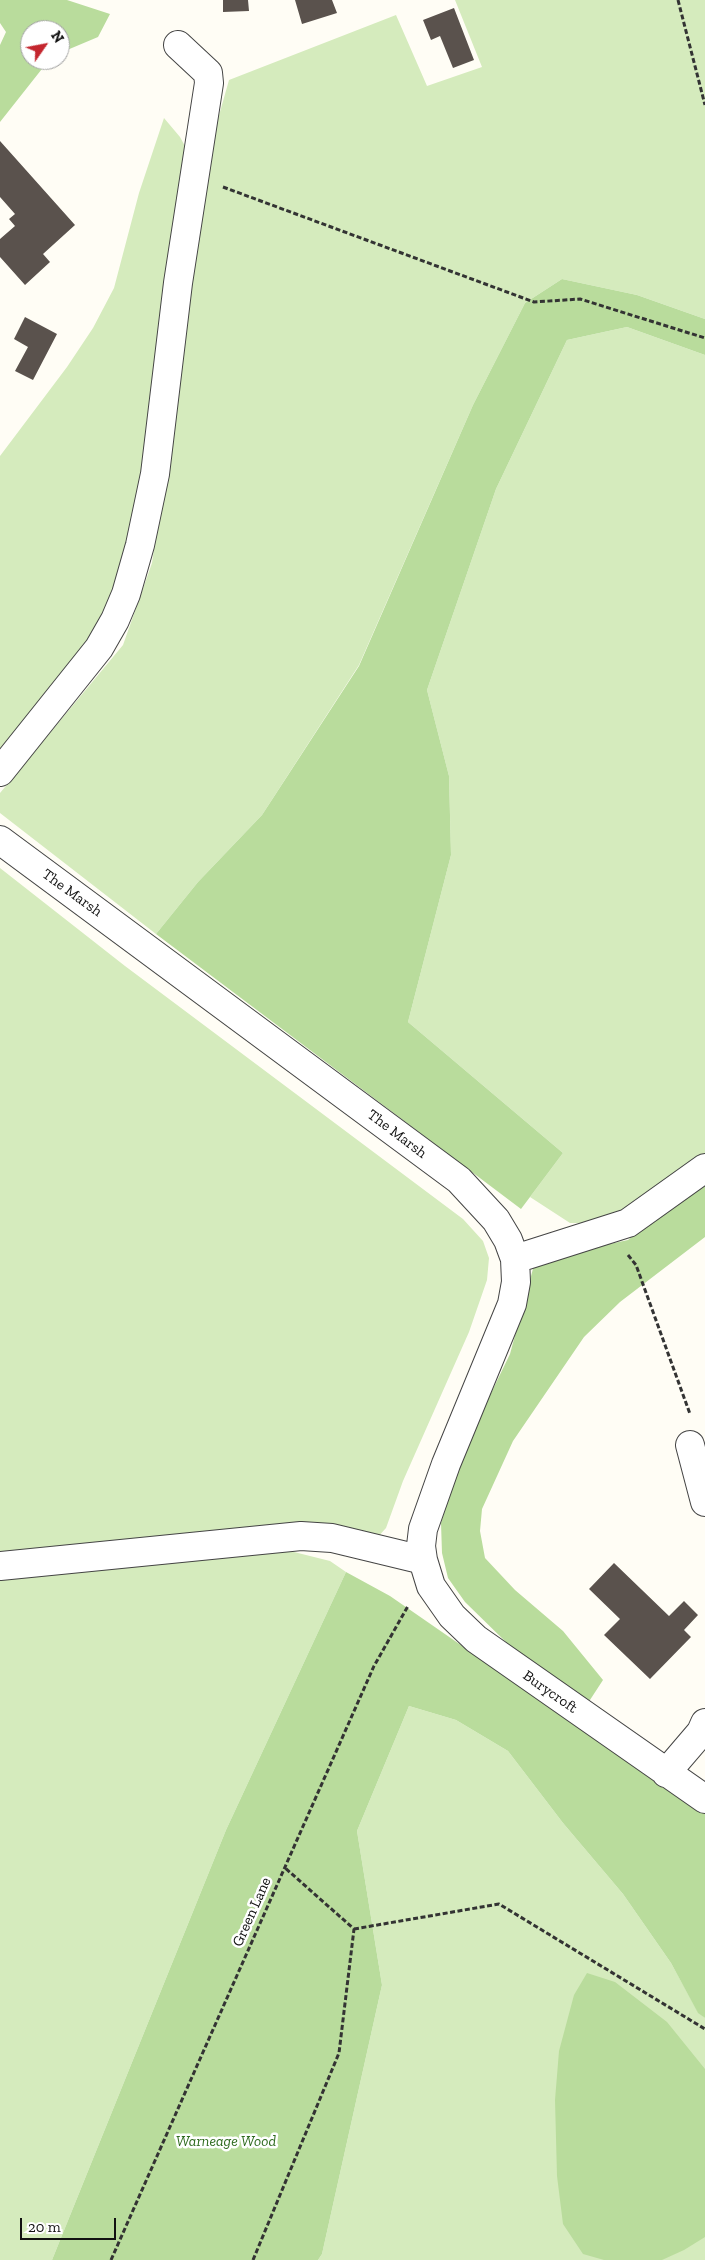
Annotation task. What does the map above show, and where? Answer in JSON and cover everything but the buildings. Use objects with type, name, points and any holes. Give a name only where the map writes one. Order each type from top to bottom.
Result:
[{"type":"street","points":[[0,772],[99,648],[115,620],[126,594],[140,545],[152,492],[178,283],[210,83],[208,73],[178,45]]},
{"type":"street","name":"The Marsh","points":[[0,840],[459,1180],[496,1220],[508,1240],[515,1259],[516,1282],[512,1304],[429,1508],[423,1529],[421,1546],[423,1560]]},
{"type":"street","points":[[515,1259],[584,1236],[610,1231],[628,1223],[705,1168]]},
{"type":"street","points":[[690,1445],[705,1502]]},
{"type":"street","points":[[0,1566],[301,1536],[332,1538],[423,1560]]},
{"type":"street","name":"Burycroft","points":[[423,1560],[431,1586],[452,1616],[476,1639],[705,1799]]},
{"type":"street","points":[[666,1773],[701,1732],[705,1723]]},
{"type":"path","points":[[678,0],[705,105]]},
{"type":"path","points":[[194,176],[534,302],[580,299],[705,338]]},
{"type":"path","points":[[610,1231],[636,1264],[691,1419],[690,1445]]},
{"type":"path","name":"Green Lane","points":[[112,2260],[374,1666],[405,1608],[431,1586]]},
{"type":"path","points":[[284,1867],[354,1929]]},
{"type":"path","points":[[354,1929],[498,1904],[705,2029]]},
{"type":"path","points":[[253,2260],[339,2053],[354,1929]]},
{"type":"green space","points":[[0,0],[67,0],[110,14],[98,37],[70,49],[70,20],[20,20],[20,70],[41,70],[0,122],[0,45],[6,32],[0,23]]},
{"type":"green space","points":[[455,0],[705,0],[705,319],[637,295],[562,279],[525,303],[473,405],[359,665],[262,815],[198,882],[156,934],[0,813],[0,793],[123,645],[152,563],[214,133],[229,80],[396,15],[427,86],[482,67]]},
{"type":"green space","points":[[164,118],[180,137],[186,148],[142,490],[105,619],[0,755],[0,456],[67,367],[93,328],[114,288],[139,193]]},
{"type":"green space","points":[[562,279],[637,295],[705,319],[705,355],[627,327],[567,340],[496,489],[427,690],[449,776],[451,855],[408,1022],[563,1153],[521,1209],[156,934],[198,882],[262,815],[359,666],[473,405],[525,303]]},
{"type":"green space","points":[[627,327],[705,355],[705,1155],[663,1185],[600,1223],[570,1223],[530,1197],[563,1153],[408,1022],[451,855],[449,776],[427,690],[496,489],[567,340]]},
{"type":"green space","points":[[0,868],[125,966],[463,1219],[483,1241],[489,1258],[487,1280],[469,1332],[403,1481],[386,1528],[376,1539],[0,1555]]},
{"type":"green space","points":[[705,1179],[705,1237],[620,1302],[584,1337],[513,1441],[482,1509],[480,1531],[485,1558],[515,1590],[563,1631],[603,1680],[588,1703],[509,1645],[465,1602],[448,1578],[442,1553],[441,1523],[462,1453],[510,1354],[534,1265],[576,1245],[605,1245],[628,1240]]},
{"type":"green space","points":[[286,1550],[330,1561],[346,1572],[226,1830],[52,2260],[0,2260],[0,1576]]},
{"type":"green space","name":"Warneage Wood","points":[[346,1572],[390,1596],[705,1814],[705,2018],[698,2013],[671,1963],[623,1894],[563,1823],[508,1751],[456,1720],[409,1706],[357,1831],[382,1985],[322,2254],[318,2260],[52,2260],[226,1830]]},
{"type":"green space","points":[[409,1706],[456,1720],[508,1751],[563,1823],[623,1894],[671,1963],[698,2012],[705,2018],[705,2260],[318,2260],[322,2254],[382,1985],[357,1831]]},
{"type":"green space","points":[[587,1973],[615,1982],[667,2022],[705,2069],[705,2237],[684,2250],[662,2260],[604,2260],[583,2254],[563,2224],[557,2176],[555,2100],[559,2051],[574,1995]]}]
